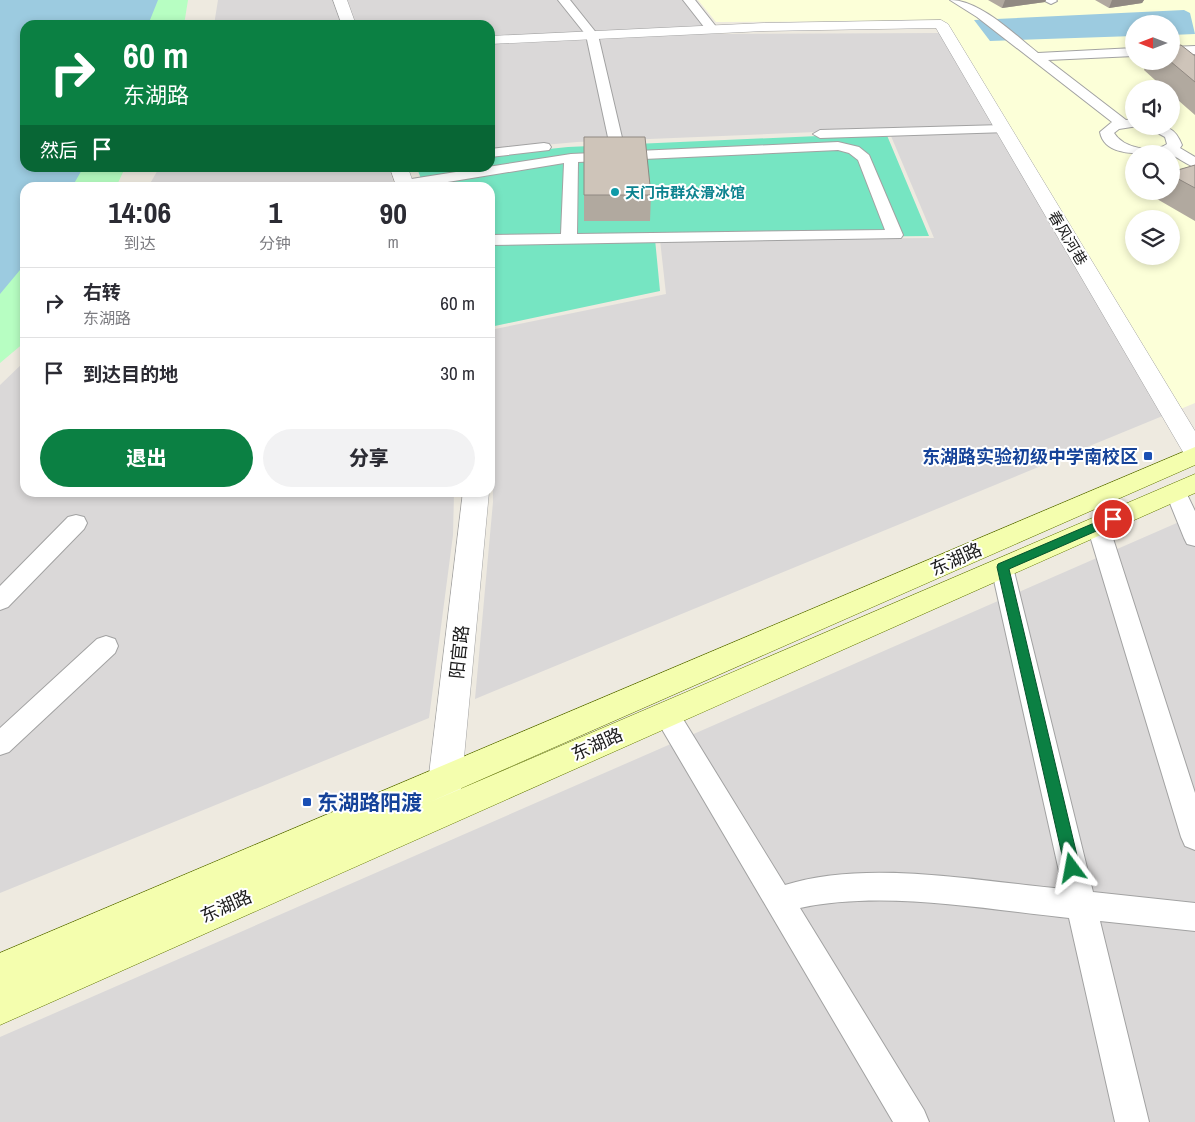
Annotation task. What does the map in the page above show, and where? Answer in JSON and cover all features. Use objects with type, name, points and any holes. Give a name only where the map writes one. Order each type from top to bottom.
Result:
[{"type":"main road","name":"东湖路","points":[[0,972],[445,781],[1195,453]]},
{"type":"main road","name":"东湖路","points":[[0,1006],[1186,487]]},
{"type":"street","points":[[340,0],[347,20]]},
{"type":"street","name":"春风河巷","points":[[712,29],[835,24],[940,24],[1195,453]]},
{"type":"street","points":[[495,40],[712,29]]},
{"type":"street","name":"阳官路","points":[[443,812],[475,497]]},
{"type":"lane","points":[[564,0],[592,35],[616,142]]},
{"type":"lane","points":[[689,0],[712,29]]},
{"type":"lane","points":[[956,0],[980,15],[1034,57],[1125,121]]},
{"type":"lane","points":[[1180,51],[1195,50]]},
{"type":"lane","points":[[1034,57],[1125,52]]},
{"type":"lane","points":[[1125,123],[1114,125],[1107,132],[1108,137],[1125,147]]},
{"type":"lane","points":[[495,153],[616,142],[900,130],[1003,129]]},
{"type":"lane","points":[[495,168],[571,158],[819,145],[838,146],[854,150],[864,158],[895,235],[495,240]]},
{"type":"lane","points":[[1180,154],[1195,163]]},
{"type":"lane","points":[[569,239],[571,158]]},
{"type":"lane","points":[[403,180],[462,172]]},
{"type":"lane","points":[[1186,487],[1195,538]]},
{"type":"lane","points":[[0,601],[76,523]]},
{"type":"lane","points":[[1098,526],[1195,837]]},
{"type":"lane","points":[[1002,567],[1132,1122]]},
{"type":"lane","points":[[0,744],[106,646]]},
{"type":"lane","points":[[666,714],[912,1122]]},
{"type":"lane","points":[[778,901],[796,894],[833,887],[908,888],[1195,917]]},
{"type":"shaded area","points":[[218,0],[685,0],[712,34],[943,33],[1165,415],[475,699],[493,497],[495,497],[495,329],[666,294],[660,240],[934,238],[888,129],[577,142],[495,150],[495,20],[215,20]]},
{"type":"shaded area","points":[[698,0],[1195,0],[1195,403],[1178,410],[943,21],[716,22]]},
{"type":"shaded area","points":[[157,172],[390,172],[393,182],[151,182]]},
{"type":"shaded area","points":[[20,366],[20,497],[454,497],[453,535],[429,718],[0,893],[0,385]]},
{"type":"shaded area","points":[[1195,515],[1195,1122],[0,1122],[0,1037]]},
{"type":"green space","points":[[0,0],[188,0],[185,20],[20,20],[20,172],[123,172],[118,182],[20,182],[20,346],[0,363]]},
{"type":"green space","points":[[886,133],[929,236],[655,239],[660,291],[495,326],[495,182],[422,182],[418,172],[495,172],[495,154],[568,147]]},
{"type":"water","points":[[0,0],[158,0],[150,20],[20,20],[20,172],[81,172],[75,182],[20,182],[20,270],[0,294]]},
{"type":"water","points":[[1184,10],[1190,13],[1195,34],[1180,35],[1180,15],[1125,15],[1125,36],[990,41],[974,20]]},
{"type":"building","points":[[1180,45],[1195,56],[1195,82],[1180,69]]},
{"type":"building","points":[[584,137],[645,137],[651,195],[584,195]]},
{"type":"building","points":[[1195,165],[1195,188],[1180,180],[1180,169]]},
{"type":"place","name":"天门市群众滑冰馆","points":[[615,192]]},
{"type":"place","name":"东湖路实验初级中学南校区","points":[[1148,456]]},
{"type":"place","name":"东湖路阳渡","points":[[307,802]]},
{"type":"route","points":[[1072,868],[1002,567],[1113,519]]}]
